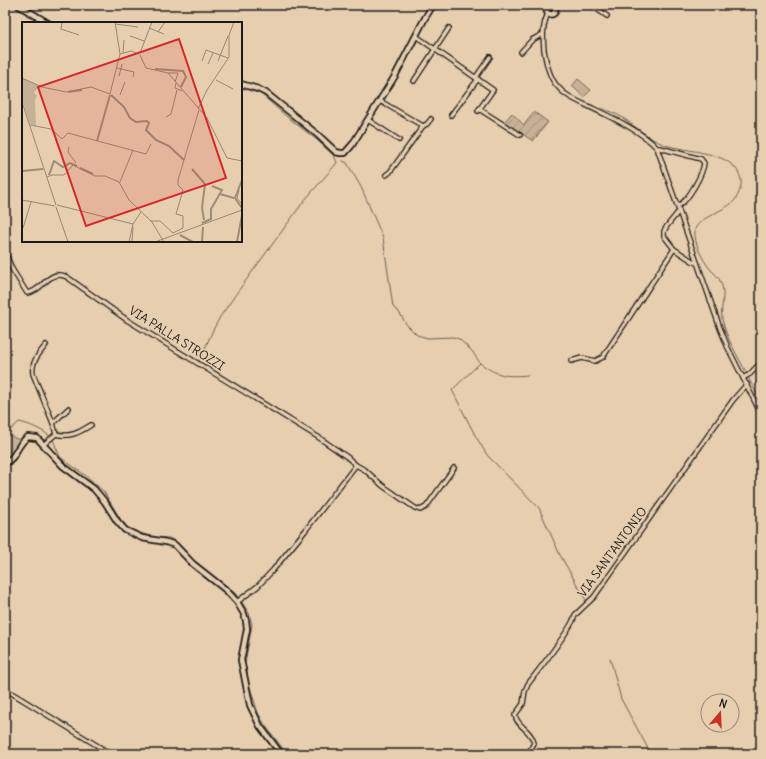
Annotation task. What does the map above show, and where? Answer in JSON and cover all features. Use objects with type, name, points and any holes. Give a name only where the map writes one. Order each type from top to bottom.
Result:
[{"type":"street","points":[[18,5],[46,22]]},
{"type":"street","points":[[242,84],[258,89],[270,96],[333,149],[340,153],[345,153],[368,120],[402,65],[433,5]]},
{"type":"street","points":[[591,5],[607,16]]},
{"type":"street","points":[[600,11],[604,5]]},
{"type":"street","points":[[548,14],[551,15],[555,12],[554,6],[547,6],[546,11],[548,14],[543,34],[545,57],[551,75],[557,86],[563,92],[578,101],[617,120],[648,140],[657,148],[720,328],[746,376],[747,384],[761,414]]},
{"type":"street","points":[[414,81],[448,28]]},
{"type":"street","points":[[521,52],[535,37],[543,34]]},
{"type":"street","points":[[416,36],[493,90],[479,110],[520,135]]},
{"type":"street","points":[[452,115],[490,57]]},
{"type":"street","points":[[380,101],[423,126]]},
{"type":"street","points":[[386,175],[390,172],[423,126],[428,124],[431,119]]},
{"type":"street","points":[[368,120],[399,140]]},
{"type":"street","points":[[657,148],[701,159],[704,163],[701,174],[694,187],[683,203],[678,206]]},
{"type":"street","points":[[680,211],[664,231],[666,240],[674,249],[697,263]]},
{"type":"street","points":[[571,361],[582,358],[595,361],[603,357],[674,249]]},
{"type":"street","name":"VIA PALLA STROZZI","points":[[5,252],[12,269],[27,293],[32,292],[55,275],[60,274],[67,277],[127,320],[318,437],[365,470],[392,493],[420,510],[426,507],[454,468]]},
{"type":"street","points":[[46,345],[36,359],[33,368],[53,423],[55,435]]},
{"type":"street","points":[[746,376],[761,362]]},
{"type":"street","name":"VIA SANT'ANTONIO","points":[[528,754],[534,743],[532,736],[516,720],[515,715],[523,704],[525,691],[528,684],[575,619],[575,615],[594,597],[733,400],[747,384]]},
{"type":"street","points":[[53,423],[69,408]]},
{"type":"street","points":[[45,444],[55,435],[68,436],[78,433],[91,425]]},
{"type":"street","points":[[5,463],[14,457],[23,439],[28,437],[37,438],[45,444],[63,466],[88,484],[101,496],[117,521],[125,530],[142,538],[175,545],[193,564],[238,601],[246,621],[241,660],[250,705],[260,726],[281,754]]},
{"type":"street","points":[[238,601],[258,586],[273,570],[356,465]]},
{"type":"street","points":[[5,689],[111,754]]},
{"type":"green space","points":[[578,79],[591,90],[584,97],[572,86]]},
{"type":"green space","points":[[534,112],[548,122],[533,141],[504,122],[512,113],[524,125]]},
{"type":"green space","points":[[9,435],[19,440],[13,454],[5,460],[5,436]]},
{"type":"waterway","points":[[12,5],[22,12]]},
{"type":"waterway","points":[[26,15],[37,22]]},
{"type":"waterway","points":[[130,320],[197,361],[200,360],[220,317],[304,201],[336,164],[337,162],[334,156],[317,140],[261,94],[248,90]]},
{"type":"waterway","points":[[601,108],[615,113],[658,142],[673,147],[709,154],[730,163],[737,170],[741,180],[741,185],[735,200],[701,222],[695,230],[695,235],[701,256],[721,283],[723,292],[722,319],[729,340],[747,374]]},
{"type":"waterway","points":[[343,161],[347,163],[361,187],[383,238],[393,307],[399,312],[406,324],[417,335],[428,338],[453,337],[459,339],[472,351],[480,363],[452,390],[487,455],[539,508],[560,555],[587,602]]},
{"type":"waterway","points":[[5,247],[16,272]]},
{"type":"waterway","points":[[33,289],[48,276],[56,272],[66,275],[77,282]]},
{"type":"waterway","points":[[480,363],[492,371],[502,375],[528,375]]},
{"type":"waterway","points":[[748,377],[761,403]]},
{"type":"waterway","points":[[5,435],[19,422],[36,428],[51,437]]},
{"type":"waterway","points":[[53,440],[60,457],[89,478],[104,492],[121,520],[128,528],[151,537],[169,538],[175,541],[196,563],[235,593],[239,599]]},
{"type":"waterway","points":[[241,601],[249,613],[252,625],[245,663],[249,684],[258,713],[265,725],[287,754]]},
{"type":"waterway","points":[[610,658],[621,699],[651,754]]}]
